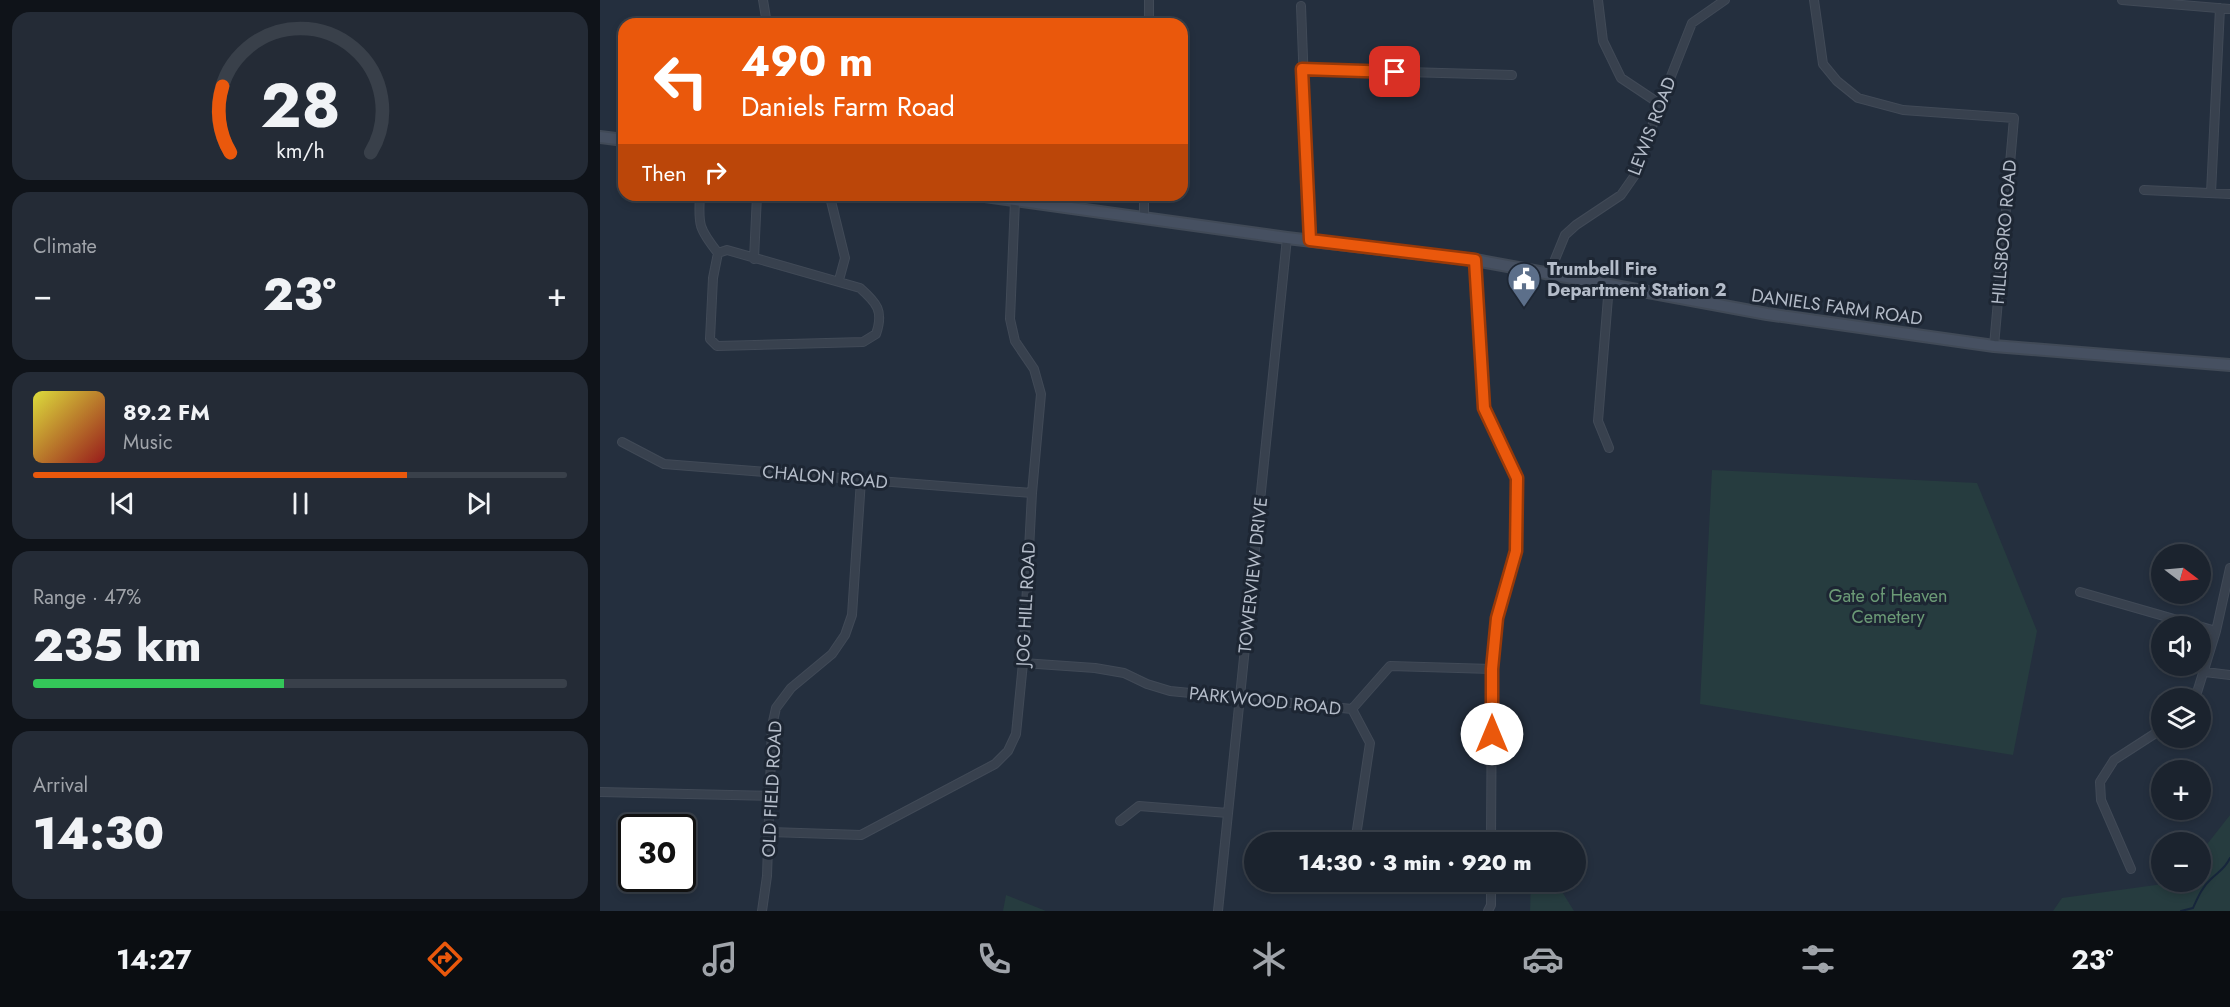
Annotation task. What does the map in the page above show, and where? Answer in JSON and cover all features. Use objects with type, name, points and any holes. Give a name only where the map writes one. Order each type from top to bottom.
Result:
[{"type":"main road","points":[[600,137],[618,139]]},
{"type":"main road","name":"DANIELS FARM ROAD","points":[[1015,201],[1287,238],[1475,260],[1767,314],[1994,346],[2230,365]]},
{"type":"street","points":[[763,0],[766,18]]},
{"type":"street","points":[[1149,0],[1149,18]]},
{"type":"street","points":[[1598,0],[1602,41],[1621,78],[1660,104]]},
{"type":"street","name":"LEWIS ROAD","points":[[1549,274],[1565,235],[1621,195],[1629,185],[1635,175],[1692,23],[1725,0]]},
{"type":"street","name":"HILLSBORO ROAD","points":[[1814,0],[1823,64],[1837,81],[1862,100],[1903,110],[2014,118],[1994,346]]},
{"type":"street","points":[[2122,0],[2230,9]]},
{"type":"street","points":[[1301,6],[1310,240]]},
{"type":"street","points":[[2211,193],[2220,8]]},
{"type":"street","points":[[1302,69],[1512,75]]},
{"type":"street","points":[[2144,190],[2230,194]]},
{"type":"street","points":[[700,201],[698,222],[704,236],[718,253]]},
{"type":"street","points":[[754,259],[757,201]]},
{"type":"street","points":[[831,201],[845,258],[839,280]]},
{"type":"street","name":"JOG HILL ROAD","points":[[770,832],[861,835],[995,764],[1008,751],[1016,734],[1041,394],[1034,369],[1015,341],[1010,320],[1015,201]]},
{"type":"street","points":[[1144,201],[1144,217]]},
{"type":"street","name":"TOWERVIEW DRIVE","points":[[1218,911],[1287,238]]},
{"type":"street","points":[[727,250],[839,280],[860,288],[875,301],[880,322],[876,334],[863,342],[717,346],[710,339],[713,278],[718,253],[727,250]]},
{"type":"street","points":[[1475,260],[1484,408],[1517,478],[1516,551],[1497,618],[1492,669],[1491,832]]},
{"type":"street","points":[[1609,285],[1598,421],[1609,447]]},
{"type":"street","name":"CHALON ROAD","points":[[622,442],[664,464],[1032,493]]},
{"type":"street","name":"OLD FIELD ROAD","points":[[762,911],[770,832],[772,726],[776,708],[791,688],[832,654],[845,635],[852,615],[861,480]]},
{"type":"street","points":[[2211,650],[2230,567]]},
{"type":"street","points":[[2080,592],[2216,631]]},
{"type":"street","name":"PARKWOOD ROAD","points":[[1023,663],[1095,668],[1124,673],[1147,684],[1170,691],[1352,709],[1390,666],[1492,669]]},
{"type":"street","points":[[2211,673],[2230,675]]},
{"type":"street","points":[[1352,709],[1370,743],[1357,832]]},
{"type":"street","points":[[2130,869],[2101,800],[2100,782],[2114,760],[2151,736]]},
{"type":"street","points":[[600,792],[770,796]]},
{"type":"street","points":[[1120,821],[1139,806],[1228,813]]},
{"type":"street","points":[[1488,911],[1491,905],[1491,892]]},
{"type":"green space","name":"Gate of Heaven Cemetery","points":[[1712,470],[1977,483],[2037,631],[2013,755],[1700,704]]},
{"type":"green space","points":[[2230,815],[2230,911],[2053,911],[2062,898],[2151,886],[2151,892],[2211,892],[2211,839]]},
{"type":"green space","points":[[1531,892],[1562,892],[1574,911],[1530,911]]},
{"type":"green space","points":[[1006,895],[1046,911],[1003,911]]},
{"type":"waterway","points":[[2181,911],[2193,908],[2205,885],[2230,858]]},
{"type":"place","name":"Trumbell Fire Department Station 2","points":[[1524,308]]},
{"type":"route","points":[[1395,72],[1302,69],[1310,240],[1475,260],[1484,408],[1517,478],[1516,551],[1497,618],[1492,669],[1492,734]]}]
